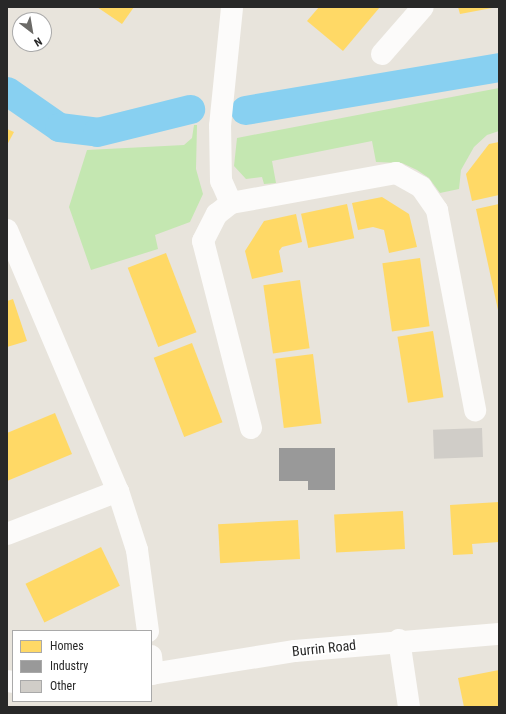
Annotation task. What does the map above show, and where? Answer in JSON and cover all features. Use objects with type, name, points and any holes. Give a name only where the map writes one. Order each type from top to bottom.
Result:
[{"type":"street","points":[[231,203],[221,181],[220,126],[232,7]]},
{"type":"street","points":[[382,54],[423,7]]},
{"type":"street","points":[[251,428],[203,240],[217,214],[231,203],[396,173],[421,186],[437,210],[475,410]]},
{"type":"street","points":[[8,233],[118,491],[137,550],[148,630]]},
{"type":"street","points":[[7,534],[118,491]]},
{"type":"street","name":"Burrin Road","points":[[152,668],[399,640],[499,634]]},
{"type":"street","points":[[399,640],[409,707]]},
{"type":"green space","points":[[499,88],[499,131],[487,135],[474,147],[461,170],[459,189],[440,193],[429,178],[417,170],[402,163],[376,162],[372,141],[272,161],[276,183],[264,184],[262,177],[246,179],[234,166],[237,138]]},
{"type":"green space","points":[[194,125],[197,125],[196,169],[203,194],[190,222],[155,235],[158,249],[91,270],[69,207],[87,150],[184,145],[192,138]]},
{"type":"building: Homes","points":[[97,7],[134,7],[122,24]]},
{"type":"building: Homes","points":[[319,7],[380,7],[343,51],[307,21]]},
{"type":"building: Homes","points":[[458,7],[492,7],[492,8],[460,14]]},
{"type":"building: Homes","points":[[7,129],[14,132],[7,145]]},
{"type":"building: Homes","points":[[499,142],[499,195],[472,201],[466,174],[489,144]]},
{"type":"building: Homes","points":[[382,197],[409,214],[417,247],[389,253],[384,230],[373,227],[358,230],[352,203]]},
{"type":"building: Homes","points":[[347,204],[354,238],[308,248],[301,214]]},
{"type":"building: Homes","points":[[499,204],[499,309],[498,310],[476,209]]},
{"type":"building: Homes","points":[[296,214],[302,242],[282,247],[279,251],[283,272],[252,279],[245,251],[264,221]]},
{"type":"building: Homes","points":[[166,253],[196,332],[158,347],[128,268]]},
{"type":"building: Homes","points":[[420,258],[430,326],[392,332],[382,263]]},
{"type":"building: Homes","points":[[300,280],[310,348],[273,353],[263,285]]},
{"type":"building: Homes","points":[[13,299],[27,341],[7,347],[7,301]]},
{"type":"building: Homes","points":[[433,331],[443,397],[408,403],[397,337]]},
{"type":"building: Homes","points":[[192,343],[222,422],[184,437],[154,358]]},
{"type":"building: Homes","points":[[313,354],[322,423],[284,428],[275,359]]},
{"type":"building: Homes","points":[[55,413],[72,454],[7,481],[7,433]]},
{"type":"building: Homes","points":[[499,502],[499,542],[472,544],[473,554],[453,555],[450,505]]},
{"type":"building: Homes","points":[[403,511],[405,549],[336,553],[334,515]]},
{"type":"building: Homes","points":[[298,520],[300,559],[220,563],[218,524]]},
{"type":"building: Homes","points":[[101,547],[120,586],[44,622],[26,584]]},
{"type":"building: Homes","points":[[499,670],[499,707],[464,707],[458,678]]},
{"type":"building: Industry","points":[[279,448],[335,448],[335,490],[308,490],[308,481],[279,481]]},
{"type":"building: Other","points":[[482,428],[483,457],[434,459],[433,430]]},
{"type":"waterway","points":[[245,110],[499,67]]},
{"type":"waterway","points":[[7,91],[59,127],[97,132],[190,109]]}]
